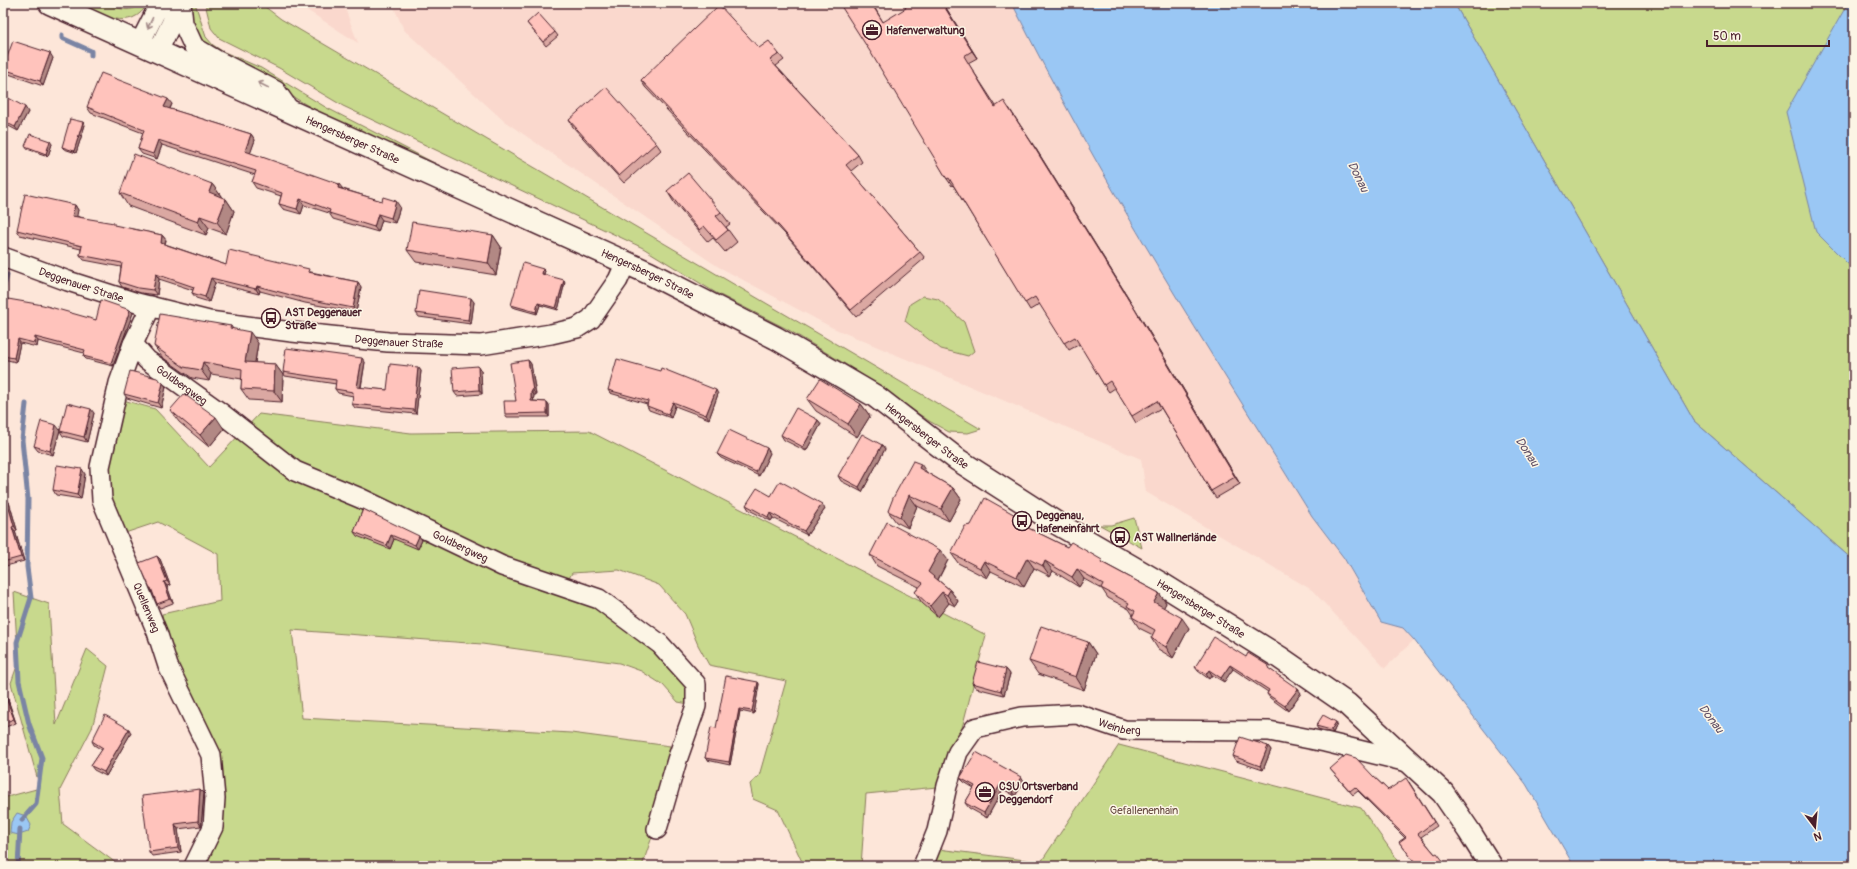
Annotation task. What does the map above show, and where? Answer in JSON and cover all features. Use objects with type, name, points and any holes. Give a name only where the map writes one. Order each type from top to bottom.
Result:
[{"type":"main road","name":"Hengersberger Straße","points":[[50,3],[626,262],[691,293],[776,338],[875,396],[958,460],[1058,524],[1165,586],[1292,665],[1347,704],[1443,793],[1491,866]]},
{"type":"street","points":[[149,47],[160,3]]},
{"type":"street","points":[[149,47],[172,22],[176,3]]},
{"type":"street","points":[[181,3],[183,23],[194,47],[276,91],[290,111]]},
{"type":"street","name":"Deggenauer Straße","points":[[3,257],[71,282],[150,306],[209,321],[292,332],[388,342],[481,344],[551,334],[577,328],[591,319],[618,280],[626,262]]},
{"type":"street","points":[[133,344],[150,306]]},
{"type":"street","name":"Goldbergweg","points":[[133,344],[147,360],[221,413],[295,471],[360,498],[502,566],[599,599],[660,644],[696,684],[696,706],[677,760],[657,829]]},
{"type":"street","name":"Quellenweg","points":[[133,344],[120,383],[100,467],[102,500],[158,632],[168,666],[211,754],[215,798],[213,826],[194,866]]},
{"type":"street","name":"Weinberg","points":[[923,866],[937,831],[947,786],[958,752],[975,728],[1022,717],[1077,714],[1124,730],[1269,731],[1325,742],[1412,763]]},
{"type":"shaded area","points":[[296,3],[343,3],[358,43]]},
{"type":"shaded area","points":[[392,3],[1012,3],[1040,58],[1124,209],[1312,516],[1344,558],[1381,622],[1403,628],[1414,640],[1385,668],[1312,590],[1146,492],[1141,459],[833,328],[717,266],[504,121],[404,30]]},
{"type":"green space","points":[[76,3],[102,3],[127,10],[137,7],[142,3],[148,3],[141,12],[133,18],[124,20],[105,16]]},
{"type":"green space","points":[[187,3],[195,3],[206,37],[213,45],[222,51],[261,68],[327,108],[450,171],[587,232],[629,253],[342,124],[315,110],[200,41],[192,25]]},
{"type":"green space","points":[[205,3],[260,3],[281,19],[981,429],[968,433],[949,432],[929,421],[855,370],[787,329],[716,293],[643,248],[343,106],[279,68],[219,38],[211,28]]},
{"type":"green space","points":[[1454,3],[1854,3],[1854,561],[1694,421]]},
{"type":"green space","points":[[923,296],[938,299],[964,322],[974,351],[968,356],[941,349],[905,321],[910,304]]},
{"type":"green space","points":[[123,400],[155,409],[209,467],[259,414],[411,433],[589,431],[986,635],[947,786],[866,794],[861,866],[804,866],[778,810],[753,799],[750,784],[759,776],[786,681],[709,665],[698,645],[685,614],[659,585],[619,570],[572,573],[563,589],[598,601],[695,684],[694,705],[678,702],[663,685],[641,671],[619,663],[482,644],[292,630],[302,718],[571,733],[670,746],[655,828],[642,866],[208,866],[220,802],[171,660],[162,614],[220,601],[218,554],[158,522],[125,533],[111,511],[109,467]]},
{"type":"green space","points":[[1134,518],[1142,548],[1100,525],[1111,525]]},
{"type":"green space","points":[[14,592],[49,604],[56,725],[87,649],[108,666],[92,728],[60,790],[63,824],[120,866],[3,866],[3,798],[40,788],[11,683],[18,663]]},
{"type":"green space","name":"Gefallenenhain","points":[[1119,745],[1361,808],[1402,866],[922,866],[930,848],[1041,862]]},
{"type":"water","name":"Donau","points":[[1012,3],[1454,3],[1694,421],[1854,561],[1854,866],[1574,866],[1526,784],[1414,640],[1403,628],[1381,622],[1344,558],[1312,516],[1156,263],[1081,135]]},
{"type":"water","points":[[1848,3],[1854,3],[1854,270],[1816,232],[1786,112]]},
{"type":"water","points":[[17,813],[26,816],[31,825],[28,832],[19,835],[10,833],[11,822]]},
{"type":"building","points":[[846,3],[871,3],[883,22],[906,8],[903,3],[942,3],[972,51],[964,56],[995,107],[1004,101],[1031,142],[1131,303],[1235,477],[1211,491],[1157,401],[1132,416],[1110,381],[1104,385],[1075,337],[1064,343],[1035,297],[1025,303],[949,178],[947,179],[841,6]]},
{"type":"building","points":[[719,5],[759,48],[769,41],[779,54],[770,60],[858,155],[846,165],[920,252],[851,310],[780,227],[641,80]]},
{"type":"building","points":[[538,13],[555,32],[543,42],[527,23]]},
{"type":"building","points":[[13,41],[50,53],[40,81],[3,69],[3,55],[7,57]]},
{"type":"building","points":[[101,73],[168,99],[164,107],[251,134],[245,151],[339,184],[338,188],[382,201],[383,197],[396,201],[391,218],[378,214],[374,227],[329,213],[330,210],[300,199],[297,209],[279,204],[282,193],[252,182],[256,171],[158,140],[153,154],[138,149],[144,130],[87,107]]},
{"type":"building","points":[[606,87],[656,143],[619,176],[569,120]]},
{"type":"building","points":[[3,95],[25,107],[15,127],[3,121]]},
{"type":"building","points":[[70,119],[83,122],[74,151],[62,147]]},
{"type":"building","points":[[30,134],[50,141],[46,154],[25,146]]},
{"type":"building","points":[[134,154],[212,184],[209,192],[226,199],[217,222],[200,216],[198,222],[120,193]]},
{"type":"building","points":[[688,173],[721,212],[716,216],[728,230],[716,240],[704,226],[699,230],[667,191]]},
{"type":"building","points":[[25,194],[75,205],[72,216],[114,223],[114,225],[162,235],[161,243],[226,265],[229,250],[309,269],[308,272],[358,282],[353,308],[302,298],[257,286],[256,289],[211,278],[205,297],[192,293],[194,287],[156,274],[153,290],[138,288],[119,282],[122,263],[80,255],[82,246],[17,230]]},
{"type":"building","points":[[412,222],[493,235],[488,263],[407,250]]},
{"type":"building","points":[[523,263],[543,269],[542,274],[564,280],[556,308],[538,303],[536,312],[511,305]]},
{"type":"building","points":[[419,290],[471,298],[468,320],[416,313]]},
{"type":"building","points":[[8,299],[43,305],[96,320],[101,300],[130,310],[111,363],[83,356],[85,350],[35,337],[34,343],[18,339],[14,358],[3,356],[3,321]]},
{"type":"building","points":[[160,314],[231,326],[230,328],[250,332],[245,362],[275,364],[274,391],[241,389],[242,369],[203,362],[201,370],[184,367],[154,346]]},
{"type":"building","points":[[286,348],[362,358],[357,387],[387,390],[390,364],[418,367],[414,410],[352,404],[353,392],[335,389],[336,380],[283,372]]},
{"type":"building","points":[[617,359],[660,371],[661,368],[716,390],[706,415],[673,402],[668,414],[647,406],[648,401],[608,390]]},
{"type":"building","points":[[528,360],[533,391],[531,391],[531,401],[547,402],[547,413],[505,414],[504,401],[516,401],[510,363]]},
{"type":"building","points":[[478,366],[479,390],[454,392],[452,368]]},
{"type":"building","points":[[130,371],[157,378],[163,383],[158,403],[124,394]]},
{"type":"building","points":[[820,379],[861,404],[848,424],[807,399]]},
{"type":"building","points":[[184,394],[216,417],[200,435],[170,410]]},
{"type":"building","points":[[67,403],[91,409],[84,437],[60,431]]},
{"type":"building","points":[[796,408],[818,420],[803,447],[781,435]]},
{"type":"building","points":[[41,421],[56,425],[50,451],[34,446]]},
{"type":"building","points":[[729,430],[767,448],[756,472],[717,454]]},
{"type":"building","points":[[862,434],[882,445],[859,487],[838,476]]},
{"type":"building","points":[[913,461],[921,464],[919,468],[953,488],[941,509],[909,495],[900,517],[888,511],[893,498]]},
{"type":"building","points":[[57,465],[82,469],[77,495],[53,490]]},
{"type":"building","points":[[780,481],[822,504],[804,531],[770,513],[768,517],[746,505],[757,488],[771,496]]},
{"type":"building","points":[[6,498],[14,526],[12,527],[21,557],[3,562],[3,499]]},
{"type":"building","points":[[985,498],[1017,516],[1014,521],[1067,547],[1071,542],[1102,560],[1101,562],[1159,593],[1154,602],[1182,618],[1166,647],[1151,638],[1155,630],[1132,617],[1135,611],[1127,606],[1129,603],[1101,588],[1103,584],[1077,569],[1072,577],[1045,561],[1043,566],[1027,558],[1017,577],[984,561],[980,568],[951,553],[965,526],[971,525]]},
{"type":"building","points":[[363,509],[419,536],[415,545],[391,535],[387,545],[354,532]]},
{"type":"building","points":[[887,522],[940,550],[928,572],[950,590],[947,595],[942,592],[930,606],[915,592],[923,583],[870,555]]},
{"type":"building","points":[[157,556],[167,581],[164,582],[170,599],[157,604],[139,563]]},
{"type":"building","points":[[1041,626],[1088,642],[1076,677],[1029,661]]},
{"type":"building","points":[[1214,637],[1246,657],[1248,653],[1269,666],[1268,668],[1298,689],[1285,706],[1267,694],[1269,690],[1230,665],[1221,678],[1209,670],[1206,674],[1195,667]]},
{"type":"building","points":[[978,662],[1006,669],[1001,691],[972,683]]},
{"type":"building","points":[[726,676],[758,682],[752,711],[739,709],[729,762],[705,758],[711,727],[716,728]]},
{"type":"building","points":[[3,693],[14,719],[3,723]]},
{"type":"building","points":[[105,715],[129,729],[104,772],[91,766],[103,748],[92,741]]},
{"type":"building","points":[[1323,715],[1336,722],[1331,730],[1316,726]]},
{"type":"building","points":[[1240,737],[1268,746],[1260,766],[1233,756]]},
{"type":"building","points":[[976,752],[1021,777],[1012,792],[1000,785],[984,813],[965,803],[975,786],[960,778]]},
{"type":"building","points":[[1346,755],[1356,758],[1388,790],[1406,778],[1434,822],[1418,834],[1435,854],[1437,853],[1447,866],[1418,866],[1399,842],[1406,837],[1355,787],[1350,791],[1330,769]]},
{"type":"building","points":[[200,789],[198,821],[175,824],[178,848],[149,852],[142,796]]},
{"type":"waterway","points":[[62,35],[62,38],[91,51],[91,55]]},
{"type":"waterway","points":[[3,290],[7,275]]},
{"type":"waterway","points":[[22,820],[36,804],[42,758],[29,724],[19,681],[17,642],[31,598],[27,567],[28,499],[22,440],[26,404]]},
{"type":"waterway","points":[[18,866],[20,829]]},
{"type":"place","name":"Hafenverwaltung","points":[[872,30]]},
{"type":"place","name":"AST Deggenauer Straße","points":[[271,318]]},
{"type":"place","name":"Deggenau, Hafeneinfahrt","points":[[1022,521]]},
{"type":"place","name":"AST Wallnerlände","points":[[1120,537]]},
{"type":"place","name":"CSU Ortsverband Deggendorf","points":[[985,792]]}]
